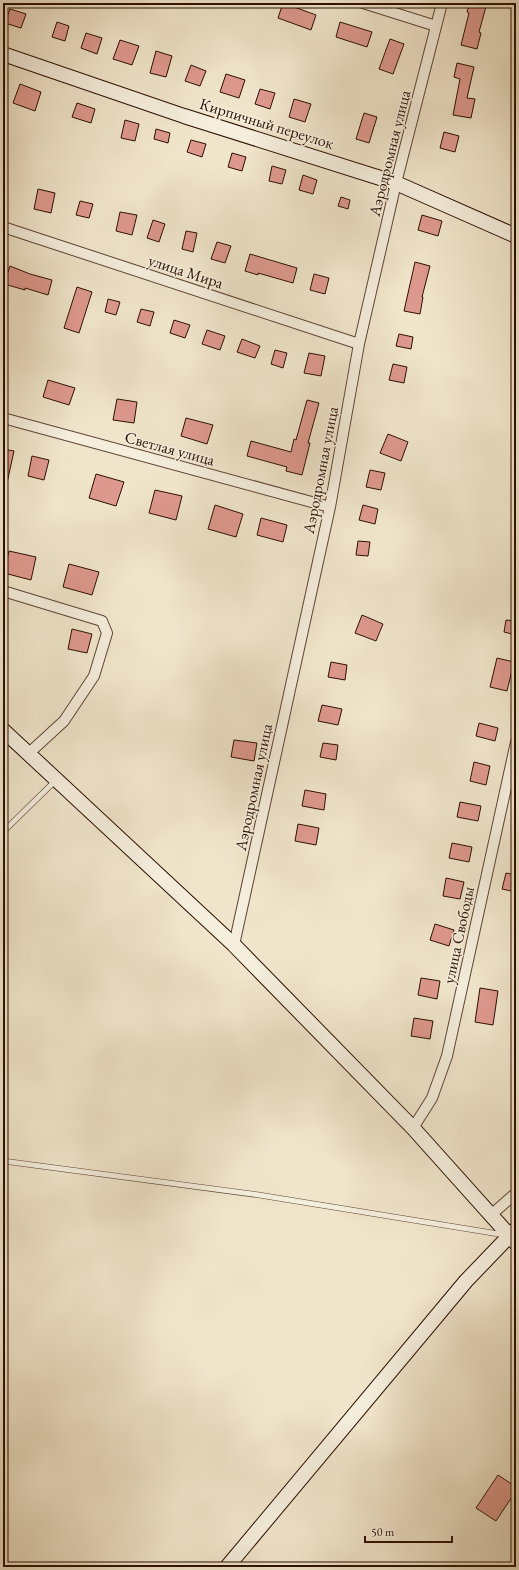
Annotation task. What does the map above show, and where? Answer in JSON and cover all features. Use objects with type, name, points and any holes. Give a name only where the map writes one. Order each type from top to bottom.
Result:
[{"type":"street","points":[[363,3],[436,26]]},
{"type":"street","name":"Аэродромная улица","points":[[234,944],[330,507],[360,344],[396,183],[442,3]]},
{"type":"street","name":"Кирпичный переулок","points":[[3,54],[184,116],[396,183],[516,236]]},
{"type":"street","name":"улица Мира","points":[[3,227],[360,344]]},
{"type":"street","name":"Светлая улица","points":[[3,418],[330,507]]},
{"type":"street","points":[[3,591],[102,621],[107,633],[94,676],[64,721],[28,754]]},
{"type":"street","points":[[3,730],[234,944],[413,1128],[491,1215],[514,1236],[466,1281],[227,1567]]},
{"type":"street","name":"улица Свободы","points":[[413,1128],[432,1098],[447,1056],[516,742]]},
{"type":"street","points":[[491,1215],[516,1193]]},
{"type":"lane","points":[[3,832],[56,780]]},
{"type":"lane","points":[[3,1161],[259,1195],[514,1236]]},
{"type":"building","points":[[283,3],[316,15],[311,30],[278,18]]},
{"type":"building","points":[[470,3],[487,3],[479,32],[481,33],[477,49],[461,45]]},
{"type":"building","points":[[10,9],[26,14],[21,28],[5,23]]},
{"type":"building","points":[[57,22],[69,26],[65,41],[52,37]]},
{"type":"building","points":[[340,22],[372,32],[367,47],[336,37]]},
{"type":"building","points":[[86,33],[102,38],[97,54],[81,48]]},
{"type":"building","points":[[390,39],[404,44],[393,74],[379,69]]},
{"type":"building","points":[[120,40],[139,46],[132,65],[113,59]]},
{"type":"building","points":[[156,51],[172,56],[166,77],[150,73]]},
{"type":"building","points":[[457,63],[474,67],[467,98],[475,99],[471,118],[453,115],[460,79],[454,77]]},
{"type":"building","points":[[191,65],[206,71],[200,86],[185,81]]},
{"type":"building","points":[[226,74],[245,80],[239,98],[220,92]]},
{"type":"building","points":[[20,84],[41,92],[35,111],[13,103]]},
{"type":"building","points":[[260,89],[275,93],[270,109],[255,104]]},
{"type":"building","points":[[294,99],[311,104],[305,122],[289,117]]},
{"type":"building","points":[[77,103],[95,109],[91,123],[72,117]]},
{"type":"building","points":[[364,113],[377,117],[369,143],[356,139]]},
{"type":"building","points":[[125,120],[139,124],[135,141],[121,138]]},
{"type":"building","points":[[156,129],[170,133],[168,143],[154,139]]},
{"type":"building","points":[[444,132],[459,136],[455,152],[440,148]]},
{"type":"building","points":[[191,140],[206,144],[202,157],[187,152]]},
{"type":"building","points":[[232,153],[246,157],[242,171],[228,167]]},
{"type":"building","points":[[272,166],[286,170],[282,184],[269,181]]},
{"type":"building","points":[[303,175],[317,180],[313,194],[299,190]]},
{"type":"building","points":[[38,189],[55,193],[51,213],[34,209]]},
{"type":"building","points":[[341,197],[350,200],[348,209],[338,206]]},
{"type":"building","points":[[80,201],[93,204],[89,218],[76,215]]},
{"type":"building","points":[[120,212],[137,215],[132,235],[116,231]]},
{"type":"building","points":[[422,215],[442,221],[438,236],[418,230]]},
{"type":"building","points":[[153,220],[165,224],[159,242],[147,238]]},
{"type":"building","points":[[186,231],[197,233],[193,252],[182,249]]},
{"type":"building","points":[[217,242],[231,246],[225,263],[211,259]]},
{"type":"building","points":[[250,254],[297,268],[293,283],[258,273],[258,275],[245,271]]},
{"type":"building","points":[[415,262],[430,266],[422,297],[420,314],[404,311]]},
{"type":"building","points":[[10,266],[30,274],[52,280],[48,295],[25,288],[25,290],[4,284]]},
{"type":"building","points":[[314,274],[329,278],[325,294],[310,290]]},
{"type":"building","points":[[77,287],[92,292],[79,333],[64,328]]},
{"type":"building","points":[[108,299],[120,302],[116,315],[105,312]]},
{"type":"building","points":[[141,309],[154,312],[150,326],[137,322]]},
{"type":"building","points":[[174,320],[190,325],[185,338],[170,333]]},
{"type":"building","points":[[207,330],[225,336],[220,350],[202,344]]},
{"type":"building","points":[[399,334],[413,337],[411,349],[396,346]]},
{"type":"building","points":[[242,339],[260,346],[255,358],[237,352]]},
{"type":"building","points":[[275,350],[287,353],[283,368],[271,364]]},
{"type":"building","points":[[309,353],[325,356],[321,376],[304,373]]},
{"type":"building","points":[[393,364],[407,367],[404,383],[389,380]]},
{"type":"building","points":[[48,380],[75,388],[69,405],[43,397]]},
{"type":"building","points":[[117,399],[137,402],[134,423],[113,420]]},
{"type":"building","points":[[307,400],[319,403],[308,443],[310,443],[302,475],[286,471],[287,467],[247,456],[251,441],[291,452],[294,439],[296,440]]},
{"type":"building","points":[[186,418],[213,425],[207,444],[181,436]]},
{"type":"building","points":[[388,434],[408,442],[401,461],[380,453]]},
{"type":"building","points":[[3,449],[14,451],[7,483],[3,482]]},
{"type":"building","points":[[32,456],[49,460],[44,480],[28,476]]},
{"type":"building","points":[[370,470],[385,473],[381,490],[366,487]]},
{"type":"building","points":[[96,474],[124,482],[116,506],[89,498]]},
{"type":"building","points":[[155,490],[182,496],[176,520],[149,513]]},
{"type":"building","points":[[215,505],[243,514],[236,537],[208,529]]},
{"type":"building","points":[[363,505],[378,509],[375,524],[359,520]]},
{"type":"building","points":[[261,518],[287,525],[283,542],[257,535]]},
{"type":"building","points":[[358,541],[370,542],[368,556],[356,555]]},
{"type":"building","points":[[9,551],[36,557],[31,580],[4,573]]},
{"type":"building","points":[[69,564],[99,572],[92,595],[63,587]]},
{"type":"building","points":[[362,615],[383,624],[376,641],[355,633]]},
{"type":"building","points":[[506,620],[516,621],[516,635],[504,632]]},
{"type":"building","points":[[72,629],[92,634],[87,653],[68,649]]},
{"type":"building","points":[[497,658],[514,662],[507,691],[490,687]]},
{"type":"building","points":[[331,662],[347,665],[345,680],[328,677]]},
{"type":"building","points":[[322,705],[342,709],[338,725],[318,721]]},
{"type":"building","points":[[479,723],[498,728],[495,741],[476,736]]},
{"type":"building","points":[[234,740],[257,743],[254,761],[231,757]]},
{"type":"building","points":[[323,743],[338,745],[336,760],[320,757]]},
{"type":"building","points":[[474,762],[490,766],[486,785],[470,781]]},
{"type":"building","points":[[305,790],[326,794],[324,810],[302,806]]},
{"type":"building","points":[[460,802],[481,806],[478,821],[457,817]]},
{"type":"building","points":[[298,824],[319,828],[316,845],[295,841]]},
{"type":"building","points":[[452,843],[472,847],[469,862],[449,858]]},
{"type":"building","points":[[506,873],[516,875],[516,892],[502,889]]},
{"type":"building","points":[[446,878],[464,882],[460,899],[443,896]]},
{"type":"building","points":[[435,924],[454,930],[449,946],[430,940]]},
{"type":"building","points":[[421,978],[440,981],[437,999],[418,995]]},
{"type":"building","points":[[480,988],[498,991],[493,1025],[475,1022]]},
{"type":"building","points":[[414,1018],[433,1021],[430,1039],[411,1036]]},
{"type":"building","points":[[498,1475],[516,1487],[516,1491],[496,1521],[476,1508]]}]
